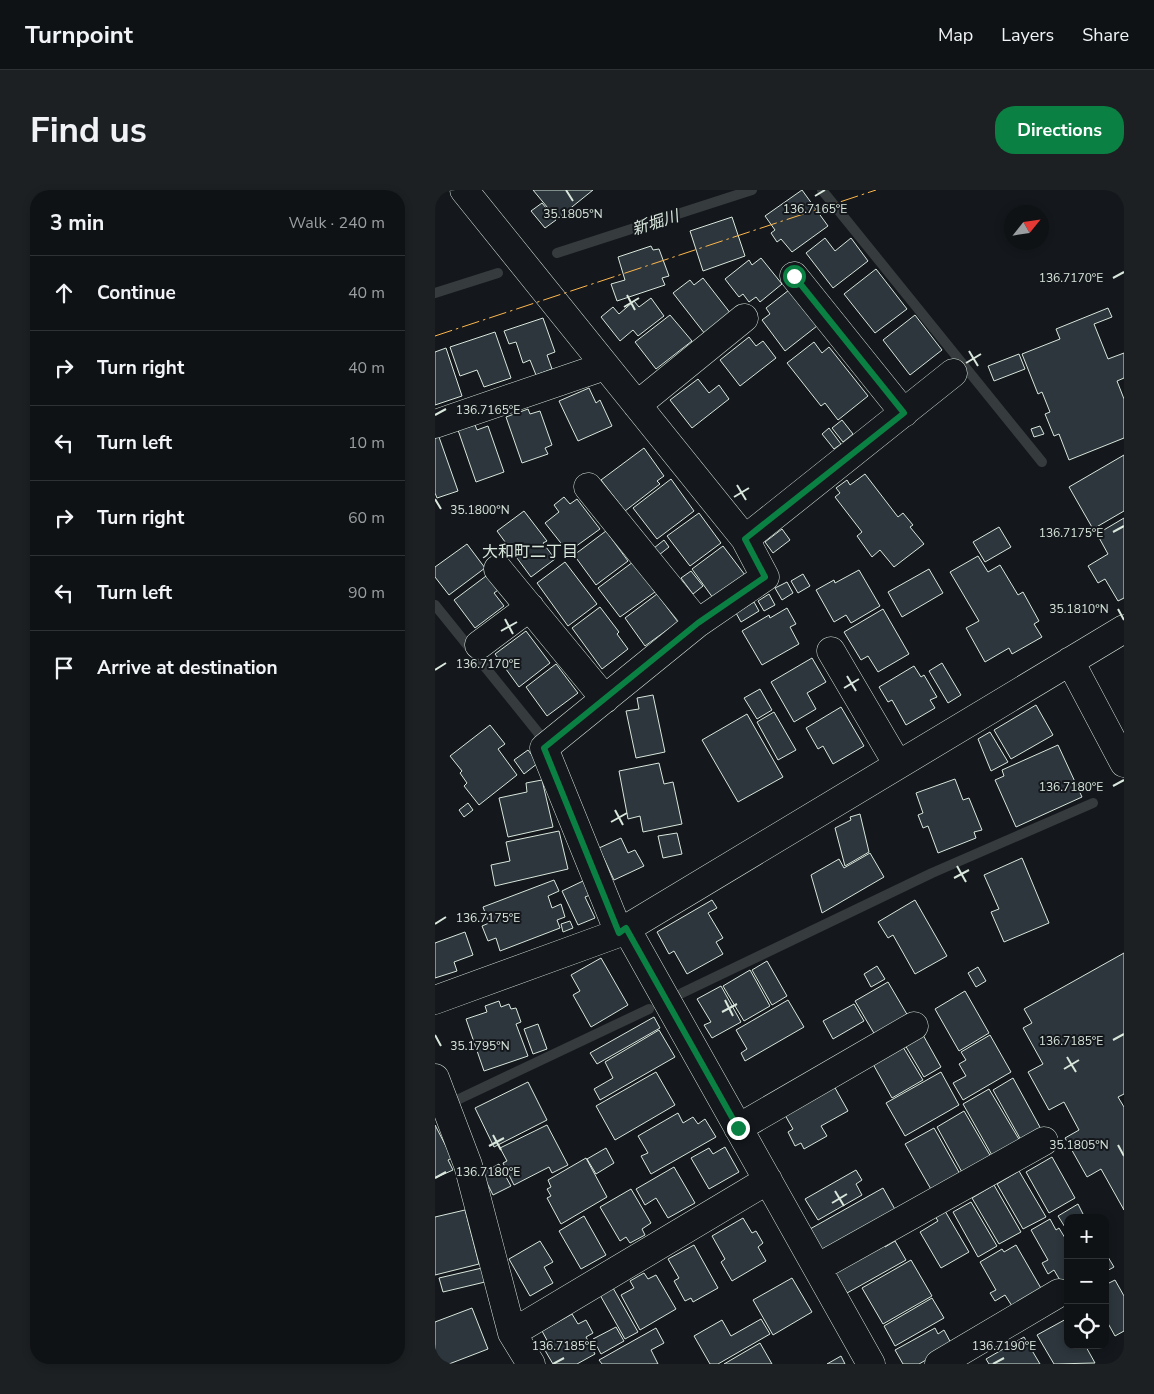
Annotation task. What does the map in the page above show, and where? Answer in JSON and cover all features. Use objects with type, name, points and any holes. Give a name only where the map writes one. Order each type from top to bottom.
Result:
[{"type":"street","points":[[464,190],[745,539],[765,577],[698,623],[544,748],[623,930],[768,1180],[871,1364]]},
{"type":"street","points":[[794,276],[904,413]]},
{"type":"street","points":[[637,405],[744,318]]},
{"type":"street","points":[[435,424],[605,366]]},
{"type":"street","points":[[745,539],[953,373]]},
{"type":"street","points":[[588,487],[698,623]]},
{"type":"street","points":[[498,568],[605,698]]},
{"type":"street","points":[[479,645],[530,607]]},
{"type":"street","points":[[435,1000],[623,930],[1124,629]]},
{"type":"street","points":[[831,651],[898,765]]},
{"type":"street","points":[[1071,661],[1124,763]]},
{"type":"street","points":[[738,1128],[914,1026]]},
{"type":"street","points":[[435,1078],[468,1165],[512,1332],[531,1364]]},
{"type":"street","points":[[817,1268],[1044,1142]]},
{"type":"street","points":[[512,1332],[768,1180]]},
{"type":"street","points":[[939,1364],[1059,1292]]},
{"type":"building","points":[[533,190],[593,190],[557,219]]},
{"type":"building","points":[[802,190],[828,226],[792,252],[781,239],[777,242],[771,233],[775,230],[765,216]]},
{"type":"building","points":[[542,203],[556,220],[545,228],[531,211]]},
{"type":"building","points":[[732,217],[745,256],[703,271],[690,231]]},
{"type":"building","points":[[825,238],[835,251],[851,238],[868,261],[833,288],[806,253]]},
{"type":"building","points":[[651,246],[653,250],[659,249],[669,276],[662,278],[665,285],[617,301],[611,284],[625,280],[618,257]]},
{"type":"building","points":[[761,258],[782,284],[760,302],[756,297],[749,302],[743,294],[739,297],[725,279],[749,260],[752,265]]},
{"type":"building","points":[[876,269],[907,309],[875,333],[844,294]]},
{"type":"building","points":[[703,278],[731,314],[705,334],[673,293],[690,280],[694,285]]},
{"type":"building","points":[[789,290],[817,326],[785,351],[762,320],[770,314],[766,308]]},
{"type":"building","points":[[651,298],[664,316],[638,336],[633,330],[620,341],[601,317],[613,307],[619,314],[634,301],[639,307]]},
{"type":"building","points":[[1108,308],[1112,317],[1094,324],[1108,359],[1124,353],[1124,378],[1117,381],[1124,399],[1124,438],[1069,460],[1059,434],[1054,436],[1045,414],[1050,412],[1042,392],[1038,394],[1022,354],[1060,339],[1056,329]]},
{"type":"building","points":[[670,315],[692,341],[656,369],[635,342]]},
{"type":"building","points":[[915,315],[942,350],[910,375],[883,340]]},
{"type":"building","points":[[543,318],[555,352],[547,355],[552,369],[536,375],[530,360],[523,363],[516,342],[509,344],[504,331]]},
{"type":"building","points":[[495,332],[511,378],[484,387],[477,370],[460,376],[450,347]]},
{"type":"building","points":[[749,337],[756,346],[763,341],[776,358],[740,386],[720,360]]},
{"type":"building","points":[[814,342],[822,353],[829,347],[868,396],[838,420],[825,403],[821,406],[787,363]]},
{"type":"building","points":[[446,348],[462,396],[435,405],[435,352]]},
{"type":"building","points":[[1019,354],[1025,369],[994,381],[988,366]]},
{"type":"building","points":[[698,379],[709,393],[719,385],[729,399],[692,428],[670,400]]},
{"type":"building","points":[[589,388],[596,403],[600,400],[612,426],[578,441],[559,401]]},
{"type":"building","points":[[528,409],[530,414],[540,411],[552,445],[545,448],[548,454],[522,463],[506,417]]},
{"type":"building","points":[[842,420],[853,434],[843,442],[832,428]]},
{"type":"building","points":[[475,425],[477,430],[488,426],[504,472],[476,482],[458,430]]},
{"type":"building","points":[[1040,426],[1044,434],[1034,437],[1031,429]]},
{"type":"building","points":[[829,428],[841,444],[834,449],[822,434]]},
{"type":"building","points":[[439,437],[458,491],[437,498],[435,493],[435,438]]},
{"type":"building","points":[[644,448],[664,476],[657,481],[660,484],[625,511],[601,480]]},
{"type":"building","points":[[1124,455],[1124,511],[1093,529],[1069,487]]},
{"type":"building","points":[[865,474],[898,517],[903,513],[913,525],[910,527],[924,544],[894,567],[880,550],[872,557],[857,536],[862,532],[835,497],[840,493],[836,488],[847,480],[850,485]]},
{"type":"building","points":[[671,479],[694,511],[657,539],[633,508]]},
{"type":"building","points":[[564,497],[570,504],[577,499],[600,529],[568,552],[545,523],[559,512],[554,505]]},
{"type":"building","points":[[524,511],[547,541],[543,543],[555,559],[531,577],[497,531]]},
{"type":"building","points":[[699,513],[721,543],[690,566],[667,536]]},
{"type":"building","points":[[1124,518],[1124,598],[1118,601],[1105,579],[1098,583],[1088,566],[1108,554],[1097,534]]},
{"type":"building","points":[[999,527],[1011,547],[985,562],[973,542]]},
{"type":"building","points":[[782,529],[790,540],[773,553],[765,542]]},
{"type":"building","points":[[606,531],[628,561],[596,585],[574,555]]},
{"type":"building","points":[[664,540],[669,547],[659,555],[654,548]]},
{"type":"building","points":[[467,544],[485,568],[449,595],[435,577],[435,567]]},
{"type":"building","points":[[723,546],[745,575],[713,598],[692,569]]},
{"type":"building","points":[[978,556],[988,572],[1000,565],[1018,595],[1023,592],[1039,621],[1034,624],[1042,637],[1012,654],[1009,648],[985,662],[966,628],[979,621],[950,572]]},
{"type":"building","points":[[565,562],[597,604],[568,626],[537,583]]},
{"type":"building","points":[[633,562],[655,592],[620,617],[598,588]]},
{"type":"building","points":[[929,569],[943,593],[902,617],[888,592]]},
{"type":"building","points":[[859,570],[880,606],[851,623],[846,615],[834,622],[816,590],[834,580],[835,583]]},
{"type":"building","points":[[691,571],[703,586],[693,594],[681,578]]},
{"type":"building","points":[[490,573],[501,588],[494,593],[504,606],[475,628],[454,600]]},
{"type":"building","points":[[803,574],[810,586],[798,593],[791,581]]},
{"type":"building","points":[[787,582],[793,593],[782,600],[775,588]]},
{"type":"building","points":[[657,594],[678,622],[645,646],[625,618]]},
{"type":"building","points":[[769,594],[775,605],[764,611],[758,601]]},
{"type":"building","points":[[754,602],[759,611],[741,622],[736,613]]},
{"type":"building","points":[[600,607],[619,632],[617,634],[628,649],[602,669],[572,628]]},
{"type":"building","points":[[787,608],[796,624],[790,627],[799,644],[762,665],[742,631],[769,615],[770,618]]},
{"type":"building","points":[[883,609],[909,654],[878,672],[868,656],[861,660],[844,632]]},
{"type":"building","points":[[526,631],[550,663],[519,687],[495,654]]},
{"type":"building","points":[[812,658],[826,682],[807,693],[816,709],[794,722],[771,682]]},
{"type":"building","points":[[942,663],[961,695],[948,703],[929,671]]},
{"type":"building","points":[[556,664],[578,693],[547,716],[526,687]]},
{"type":"building","points":[[914,666],[921,677],[924,675],[937,697],[930,700],[935,708],[906,725],[892,700],[888,702],[879,687]]},
{"type":"building","points":[[760,689],[772,710],[757,719],[744,698]]},
{"type":"building","points":[[653,695],[665,752],[636,758],[626,711],[639,709],[637,698]]},
{"type":"building","points":[[1036,705],[1053,735],[1011,759],[994,730]]},
{"type":"building","points":[[841,707],[864,746],[833,764],[823,746],[818,749],[806,728]]},
{"type":"building","points":[[774,712],[796,750],[778,760],[757,722]]},
{"type":"building","points":[[747,714],[783,777],[738,802],[702,740]]},
{"type":"building","points":[[490,725],[505,744],[498,749],[517,775],[479,805],[464,786],[467,783],[460,773],[462,771],[450,756]]},
{"type":"building","points":[[990,732],[1008,762],[991,771],[978,739]]},
{"type":"building","points":[[1058,745],[1082,797],[1016,827],[995,780],[1004,776],[1002,770]]},
{"type":"building","points":[[528,750],[538,763],[524,774],[514,760]]},
{"type":"building","points":[[659,763],[664,784],[673,782],[682,824],[643,832],[640,816],[628,819],[619,771]]},
{"type":"building","points":[[955,779],[963,800],[969,798],[982,830],[974,832],[976,838],[938,853],[928,826],[923,828],[918,815],[923,813],[916,793]]},
{"type":"building","points":[[542,780],[553,827],[508,837],[499,798],[527,792],[526,783]]},
{"type":"building","points":[[468,803],[473,810],[464,817],[459,810]]},
{"type":"building","points":[[860,814],[869,852],[845,866],[835,828],[851,820],[850,817]]},
{"type":"building","points":[[559,831],[568,869],[495,886],[491,865],[510,861],[506,842]]},
{"type":"building","points":[[677,833],[682,854],[663,858],[658,836]]},
{"type":"building","points":[[621,838],[628,853],[635,850],[644,866],[614,880],[599,848]]},
{"type":"building","points":[[870,853],[884,877],[822,913],[811,875],[839,859],[844,868]]},
{"type":"building","points":[[1022,858],[1049,923],[1004,942],[991,912],[999,909],[984,875]]},
{"type":"building","points":[[554,880],[559,891],[548,896],[552,908],[561,904],[565,917],[557,920],[560,928],[500,951],[496,938],[488,941],[482,926],[489,923],[483,907]]},
{"type":"building","points":[[583,881],[590,895],[585,897],[595,918],[578,925],[562,891]]},
{"type":"building","points":[[712,900],[717,908],[708,913],[723,938],[716,942],[723,954],[687,974],[674,951],[669,954],[657,932]]},
{"type":"building","points":[[915,900],[947,956],[915,974],[893,935],[888,938],[878,922]]},
{"type":"building","points":[[570,921],[573,928],[563,932],[561,924]]},
{"type":"building","points":[[465,932],[473,955],[454,962],[457,971],[435,978],[435,943]]},
{"type":"building","points":[[1124,953],[1124,1094],[1118,1097],[1124,1107],[1124,1210],[1101,1169],[1087,1177],[1065,1138],[1079,1130],[1064,1102],[1049,1110],[1028,1072],[1043,1064],[1023,1028],[1032,1023],[1024,1009]]},
{"type":"building","points":[[601,958],[628,1005],[591,1027],[573,995],[580,991],[571,975]]},
{"type":"building","points":[[767,961],[787,996],[772,1005],[752,970]]},
{"type":"building","points":[[877,966],[885,979],[871,987],[864,974]]},
{"type":"building","points":[[978,967],[986,981],[976,987],[968,973]]},
{"type":"building","points":[[750,970],[770,1006],[744,1021],[723,986]]},
{"type":"building","points":[[888,982],[908,1016],[875,1035],[855,1001]]},
{"type":"building","points":[[721,986],[741,1022],[712,1038],[704,1025],[711,1022],[697,999]]},
{"type":"building","points":[[965,991],[989,1033],[959,1051],[935,1009]]},
{"type":"building","points":[[788,1000],[804,1027],[745,1061],[741,1053],[747,1049],[736,1030]]},
{"type":"building","points":[[499,1001],[501,1007],[509,1004],[511,1009],[516,1008],[521,1022],[516,1024],[528,1056],[484,1071],[466,1019],[487,1012],[485,1006]]},
{"type":"building","points":[[854,1004],[864,1021],[833,1039],[823,1021]]},
{"type":"building","points":[[654,1017],[660,1028],[597,1064],[590,1053]]},
{"type":"building","points":[[538,1024],[547,1049],[533,1054],[524,1029]]},
{"type":"building","points":[[659,1030],[675,1057],[600,1100],[594,1089],[613,1078],[605,1062]]},
{"type":"building","points":[[923,1035],[941,1067],[924,1077],[905,1045]]},
{"type":"building","points":[[990,1035],[1011,1072],[963,1100],[953,1083],[966,1076],[959,1064],[966,1060],[961,1052]]},
{"type":"building","points":[[903,1047],[923,1080],[892,1098],[873,1064]]},
{"type":"building","points":[[656,1072],[675,1105],[615,1140],[596,1106]]},
{"type":"building","points":[[941,1072],[959,1105],[905,1136],[886,1103]]},
{"type":"building","points":[[1013,1078],[1041,1129],[1021,1140],[993,1090]]},
{"type":"building","points":[[528,1082],[547,1120],[494,1147],[475,1108]]},
{"type":"building","points":[[834,1086],[848,1111],[821,1126],[827,1136],[804,1149],[801,1143],[795,1146],[788,1132],[793,1129],[785,1115]]},
{"type":"building","points":[[989,1089],[1020,1141],[993,1157],[963,1104]]},
{"type":"building","points":[[964,1111],[991,1157],[963,1174],[937,1127]]},
{"type":"building","points":[[678,1113],[683,1123],[693,1117],[698,1124],[705,1119],[716,1137],[651,1174],[641,1156],[648,1153],[638,1136]]},
{"type":"building","points":[[435,1125],[452,1158],[448,1160],[453,1170],[435,1178]]},
{"type":"building","points":[[547,1125],[568,1165],[552,1173],[549,1167],[514,1185],[503,1163],[507,1161],[500,1148]]},
{"type":"building","points":[[934,1128],[960,1174],[932,1191],[905,1144]]},
{"type":"building","points":[[725,1147],[739,1172],[709,1189],[691,1158],[709,1148],[713,1154]]},
{"type":"building","points":[[606,1148],[614,1163],[596,1174],[587,1159]]},
{"type":"building","points":[[1052,1157],[1075,1198],[1049,1213],[1026,1172]]},
{"type":"building","points":[[586,1158],[607,1197],[561,1224],[547,1198],[551,1196],[547,1189],[551,1187],[548,1180]]},
{"type":"building","points":[[499,1164],[511,1186],[493,1195],[482,1173]]},
{"type":"building","points":[[674,1167],[695,1203],[668,1218],[656,1198],[645,1205],[636,1189]]},
{"type":"building","points":[[856,1170],[862,1180],[856,1184],[862,1195],[818,1220],[805,1199]]},
{"type":"building","points":[[1019,1171],[1046,1217],[1023,1229],[997,1184]]},
{"type":"building","points":[[994,1185],[1021,1232],[999,1244],[972,1198]]},
{"type":"building","points":[[883,1188],[897,1213],[825,1255],[810,1229]]},
{"type":"building","points":[[631,1189],[651,1223],[642,1229],[645,1235],[630,1243],[626,1237],[620,1241],[600,1207]]},
{"type":"building","points":[[971,1202],[997,1246],[978,1257],[953,1212]]},
{"type":"building","points":[[1078,1204],[1083,1214],[1064,1214],[1064,1226],[1058,1216]]},
{"type":"building","points":[[465,1210],[479,1264],[435,1275],[435,1217]]},
{"type":"building","points":[[945,1211],[969,1252],[941,1268],[920,1232],[938,1221],[935,1216]]},
{"type":"building","points":[[584,1216],[606,1255],[581,1269],[559,1231]]},
{"type":"building","points":[[743,1218],[752,1233],[756,1231],[763,1243],[758,1247],[766,1261],[732,1281],[721,1262],[725,1259],[712,1236]]},
{"type":"building","points":[[1050,1219],[1056,1230],[1059,1228],[1064,1236],[1064,1280],[1061,1282],[1054,1270],[1048,1274],[1042,1263],[1048,1260],[1031,1230]]},
{"type":"building","points":[[540,1241],[553,1262],[544,1267],[553,1283],[530,1296],[509,1259]]},
{"type":"building","points":[[895,1241],[906,1260],[847,1293],[834,1271],[883,1243],[885,1247]]},
{"type":"building","points":[[694,1245],[718,1288],[693,1302],[691,1298],[685,1301],[674,1281],[679,1278],[668,1259]]},
{"type":"building","points":[[1016,1245],[1042,1290],[1012,1306],[1005,1295],[995,1301],[990,1293],[996,1290],[980,1262],[1002,1249],[1004,1252]]},
{"type":"building","points":[[1109,1259],[1114,1267],[1109,1270]]},
{"type":"building","points":[[911,1260],[932,1296],[883,1324],[862,1288]]},
{"type":"building","points":[[482,1268],[485,1282],[443,1292],[439,1278]]},
{"type":"building","points":[[644,1273],[648,1279],[656,1275],[676,1309],[640,1330],[621,1295],[634,1288],[630,1281]]},
{"type":"building","points":[[792,1278],[812,1312],[773,1335],[753,1300]]},
{"type":"building","points":[[1115,1280],[1124,1296],[1124,1331],[1115,1336],[1109,1325],[1109,1283]]},
{"type":"building","points":[[613,1288],[638,1332],[625,1339],[600,1295]]},
{"type":"building","points":[[932,1298],[944,1318],[895,1346],[884,1326]]},
{"type":"building","points":[[472,1308],[488,1349],[449,1364],[435,1364],[435,1322]]},
{"type":"building","points":[[572,1314],[578,1324],[586,1320],[593,1333],[586,1337],[595,1354],[577,1364],[553,1364],[543,1347],[549,1344],[542,1331]]},
{"type":"building","points":[[761,1319],[770,1334],[718,1364],[710,1364],[694,1336],[722,1320],[731,1336]]},
{"type":"building","points":[[1064,1320],[1064,1349],[1087,1349],[1095,1363],[1054,1364],[1037,1335]]},
{"type":"building","points":[[616,1327],[624,1341],[601,1354],[593,1339]]},
{"type":"building","points":[[656,1328],[664,1343],[651,1350],[658,1364],[602,1364],[599,1360]]},
{"type":"building","points":[[935,1328],[938,1334],[944,1330],[952,1345],[919,1364],[903,1364],[895,1350]]},
{"type":"building","points":[[1024,1337],[1040,1364],[989,1364],[986,1359]]},
{"type":"building","points":[[760,1343],[772,1364],[724,1364]]},
{"type":"building","points":[[841,1356],[845,1364],[827,1364]]},
{"type":"waterway","name":"新堀川","points":[[557,253],[752,190]]},
{"type":"waterway","points":[[822,190],[1042,462]]},
{"type":"waterway","name":"新堀川","points":[[435,293],[498,273]]},
{"type":"waterway","points":[[435,605],[540,735]]},
{"type":"waterway","points":[[682,993],[932,873],[1093,803]]},
{"type":"waterway","points":[[457,1100],[649,1009]]},
{"type":"power","points":[[435,336],[876,190]]},
{"type":"district","name":"大和町二丁目","points":[[530,551]]},
{"type":"route","points":[[738,1128],[626,928],[619,933],[544,748],[698,623],[765,577],[745,539],[904,413],[794,276]]}]
